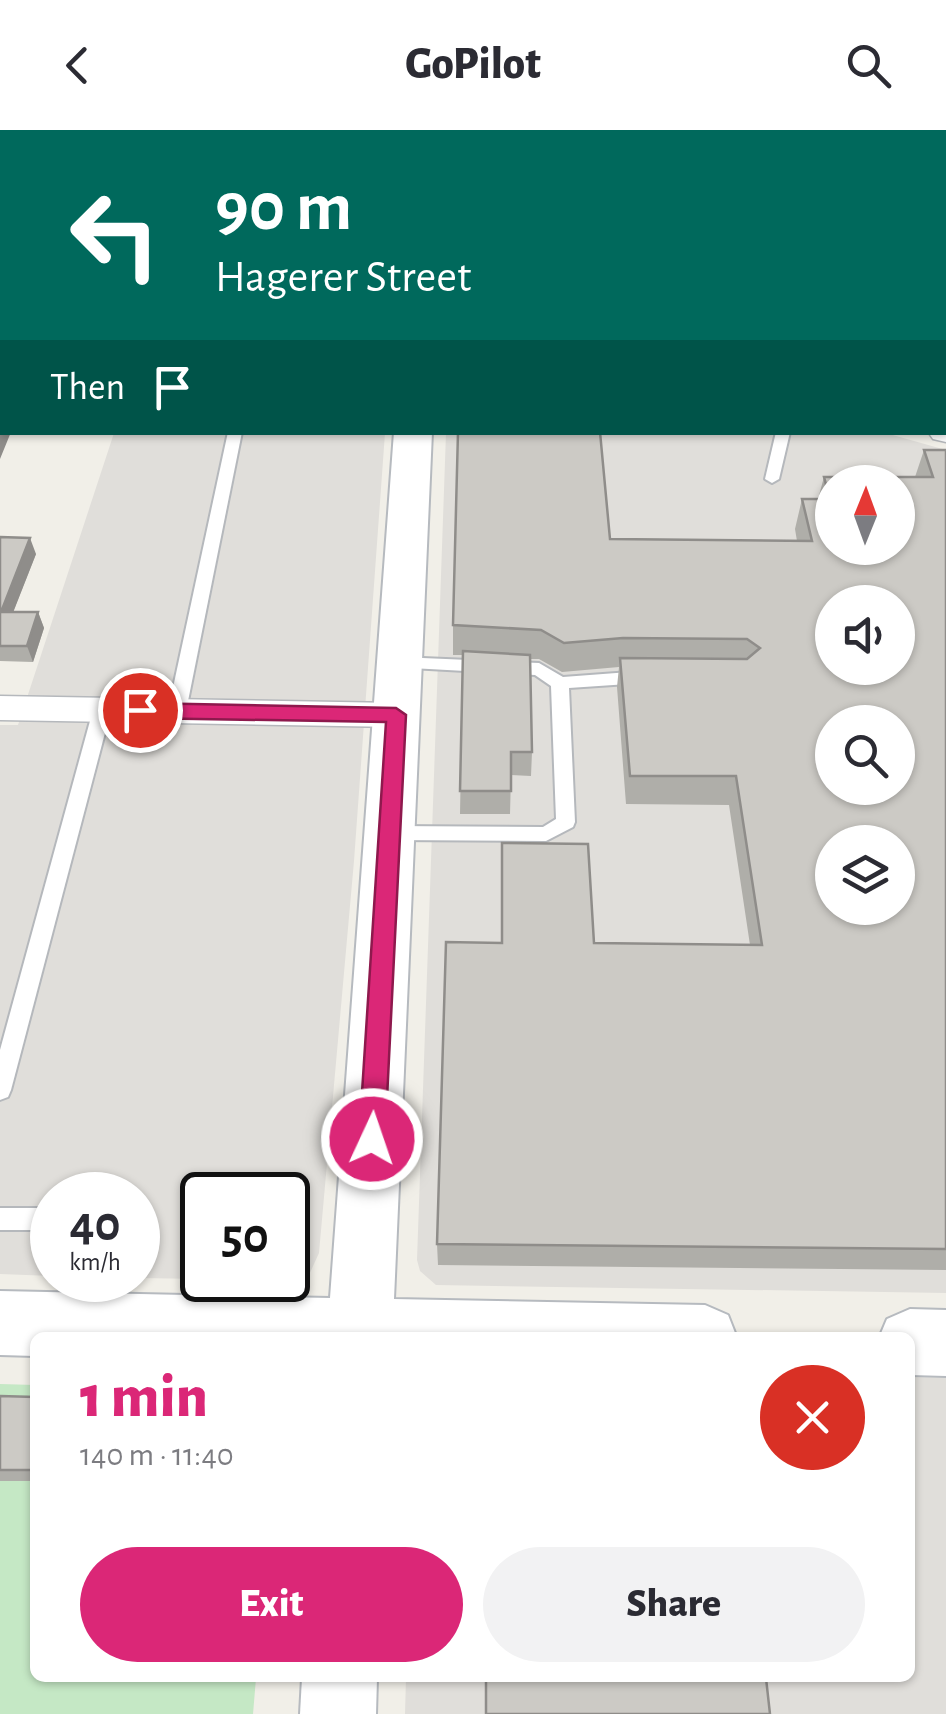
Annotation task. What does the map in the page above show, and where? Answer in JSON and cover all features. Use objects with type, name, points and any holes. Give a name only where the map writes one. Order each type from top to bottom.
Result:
[{"type":"main road","points":[[361,1332],[413,435]]},
{"type":"main road","points":[[0,1323],[90,1302],[344,1332]]},
{"type":"main road","points":[[915,1342],[946,1343]]},
{"type":"main road","points":[[338,1714],[340,1682]]},
{"type":"street","points":[[0,708],[396,715]]},
{"type":"lane","points":[[177,711],[234,435]]},
{"type":"lane","points":[[772,478],[782,435]]},
{"type":"lane","points":[[399,663],[539,669],[560,683],[671,677]]},
{"type":"lane","points":[[390,833],[546,834],[566,822],[560,683]]},
{"type":"lane","points":[[0,1090],[102,710]]},
{"type":"lane","points":[[0,1219],[30,1219]]},
{"type":"shaded area","points":[[113,435],[385,435],[354,861],[319,1253],[310,1273],[310,1172],[180,1172],[180,1279],[160,1278],[160,1172],[30,1172],[30,1275],[0,1274],[0,725],[18,725]]},
{"type":"shaded area","points":[[446,435],[893,435],[946,450],[946,1293],[436,1285],[420,1271],[417,1260]]},
{"type":"shaded area","points":[[915,1377],[946,1378],[946,1714],[405,1714],[406,1682],[915,1682]]},
{"type":"green space","points":[[0,1384],[30,1385],[30,1682],[256,1682],[253,1714],[0,1714]]},
{"type":"building","points":[[458,435],[600,435],[610,539],[812,541],[802,499],[815,499],[815,565],[915,565],[915,477],[933,477],[924,450],[946,450],[946,1249],[437,1244],[446,942],[502,943],[502,843],[588,844],[594,943],[762,945],[736,776],[630,776],[620,658],[747,659],[760,648],[747,639],[623,638],[564,643],[541,630],[453,625]]},
{"type":"building","points":[[0,537],[30,538],[1,612],[38,612],[27,646],[0,646]]},
{"type":"building","points":[[463,651],[530,655],[532,752],[511,752],[511,791],[460,791]]},
{"type":"building","points":[[0,1396],[30,1397],[30,1470],[0,1470]]},
{"type":"building","points":[[486,1682],[766,1682],[770,1714],[486,1714]]},
{"type":"route","points":[[140,710],[396,715],[372,1139]]}]
